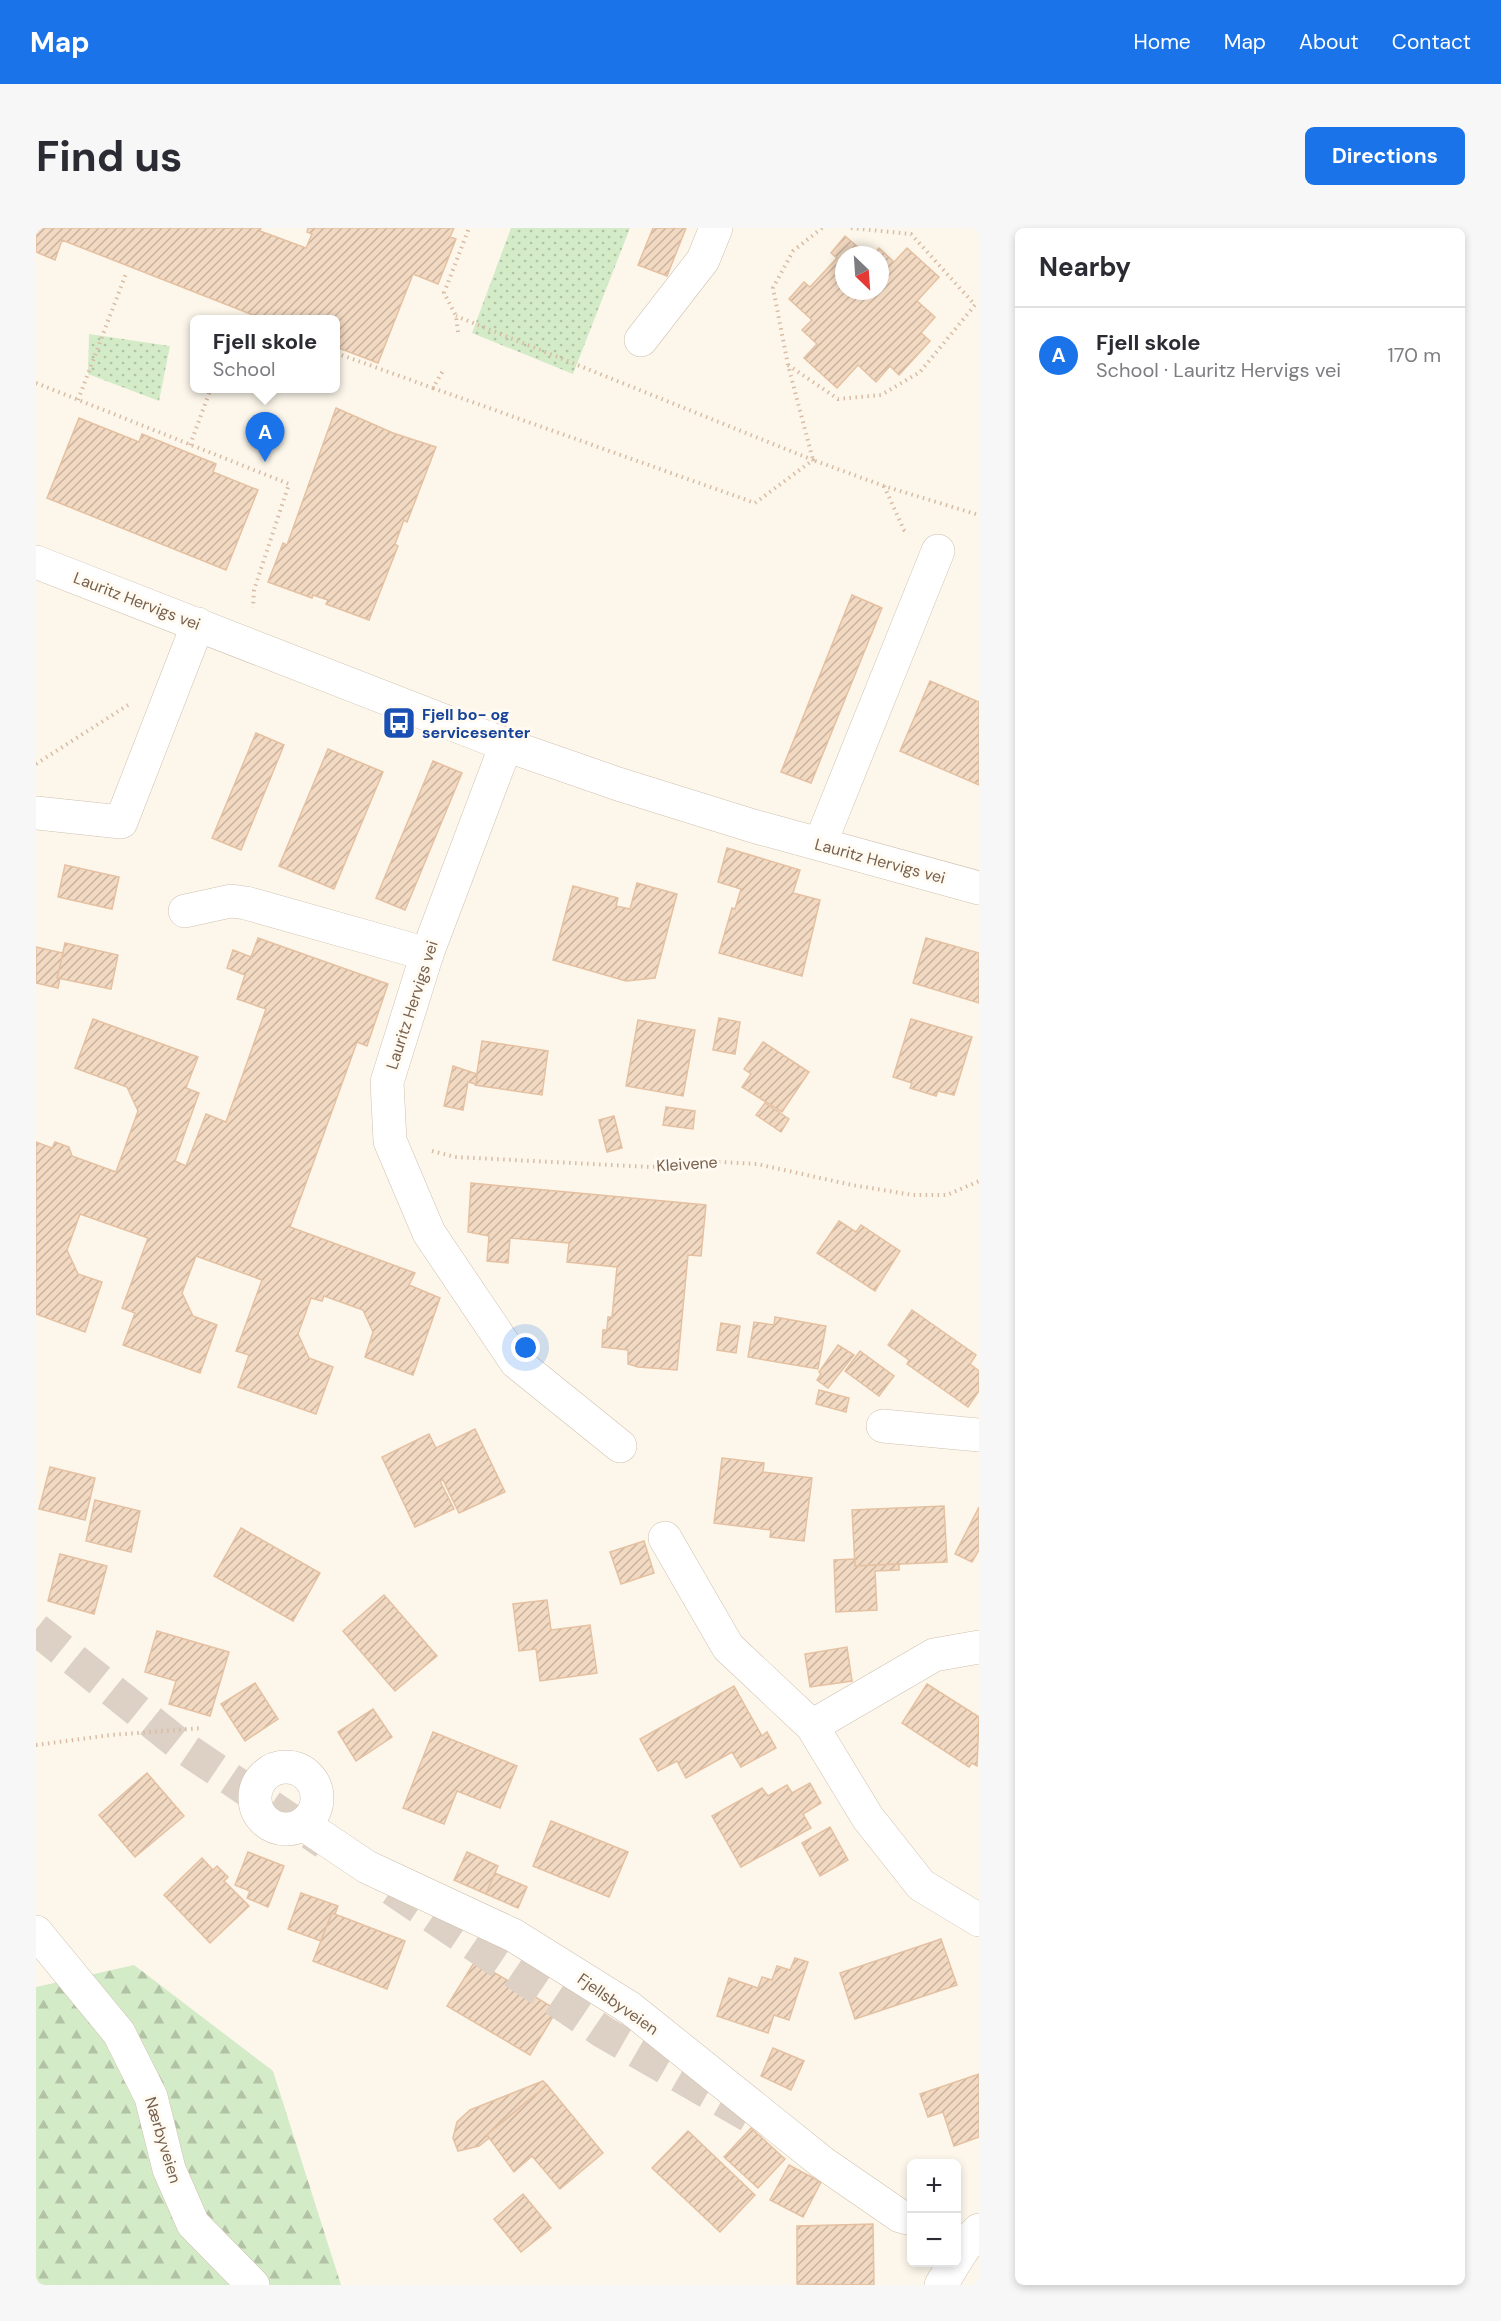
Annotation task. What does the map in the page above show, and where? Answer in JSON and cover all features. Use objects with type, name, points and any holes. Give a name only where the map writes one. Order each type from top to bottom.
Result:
[{"type":"street","points":[[641,340],[703,260],[716,228]]},
{"type":"street","points":[[820,844],[938,551]]},
{"type":"street","name":"Lauritz Hervigs vei","points":[[36,562],[506,744],[618,784],[979,888]]},
{"type":"street","points":[[36,813],[121,822],[198,624]]},
{"type":"street","name":"Lauritz Hervigs vei","points":[[506,744],[428,954],[387,1082],[390,1142],[429,1233],[516,1362],[620,1446]]},
{"type":"street","points":[[185,911],[231,901],[246,903],[428,954]]},
{"type":"street","points":[[883,1426],[979,1435]]},
{"type":"street","points":[[665,1538],[728,1647],[812,1726],[868,1818],[921,1885],[979,1920]]},
{"type":"street","points":[[812,1726],[934,1654],[979,1647]]},
{"type":"street","name":"Fjellsbyveien","points":[[303,1824],[367,1867],[513,1935],[630,2008],[823,2163],[900,2216],[907,2218]]},
{"type":"street","name":"Nærbyveien","points":[[36,1932],[119,2032],[151,2097],[169,2169],[193,2224],[253,2285]]},
{"type":"street","points":[[941,2285],[966,2244]]},
{"type":"path","points":[[458,332],[456,316],[444,293],[469,228]]},
{"type":"path","points":[[813,460],[788,364],[773,288],[793,251],[822,228]]},
{"type":"path","points":[[851,228],[911,234]]},
{"type":"path","points":[[788,364],[838,399],[881,395],[920,372],[975,305],[907,228]]},
{"type":"path","points":[[78,400],[127,272]]},
{"type":"path","points":[[456,316],[813,460],[884,486],[979,515]]},
{"type":"path","points":[[340,354],[755,503],[813,460]]},
{"type":"path","points":[[433,388],[444,369]]},
{"type":"path","points":[[36,383],[289,484],[254,590],[251,645]]},
{"type":"path","points":[[190,445],[209,393]]},
{"type":"path","points":[[884,486],[904,530],[938,551]]},
{"type":"path","points":[[36,764],[136,699]]},
{"type":"path","name":"Kleivene","points":[[390,1142],[455,1157],[650,1167],[720,1162],[757,1164],[852,1185],[913,1195],[947,1196],[979,1181]]},
{"type":"path","points":[[36,1745],[111,1735],[203,1728]]},
{"type":"green space","points":[[511,228],[630,228],[573,374],[472,333]]},
{"type":"green space","points":[[89,334],[170,346],[159,401],[88,374]]},
{"type":"green space","points":[[134,1965],[273,2071],[341,2285],[36,2285],[36,1987]]},
{"type":"building","points":[[36,228],[261,228],[260,231],[306,248],[312,234],[307,232],[308,228],[454,228],[450,237],[456,239],[438,284],[413,274],[378,363],[340,349],[340,315],[253,315],[62,240],[55,260],[36,252]]},
{"type":"building","points":[[653,228],[686,228],[667,276],[638,265]]},
{"type":"building","points":[[845,236],[857,246],[837,246]]},
{"type":"building","points":[[907,248],[939,277],[917,301],[935,317],[921,333],[930,341],[899,375],[890,366],[876,382],[858,365],[837,388],[804,358],[817,344],[802,330],[812,320],[789,299],[804,282],[810,287],[835,260],[835,300],[889,300],[889,257],[894,262]]},
{"type":"building","points":[[336,408],[393,433],[436,447],[407,522],[404,520],[395,544],[398,546],[369,620],[326,604],[328,600],[313,595],[312,598],[268,582],[283,543],[287,545]]},
{"type":"building","points":[[79,418],[139,442],[142,434],[216,464],[213,472],[258,490],[226,570],[47,498]]},
{"type":"building","points":[[852,595],[882,608],[811,783],[781,772]]},
{"type":"building","points":[[930,681],[979,702],[979,785],[900,751]]},
{"type":"building","points":[[256,733],[284,745],[241,850],[212,838]]},
{"type":"building","points":[[328,749],[383,772],[334,889],[279,866]]},
{"type":"building","points":[[433,761],[462,773],[405,910],[376,898]]},
{"type":"building","points":[[727,848],[800,870],[793,893],[820,900],[802,976],[719,953],[732,908],[735,909],[741,889],[718,882]]},
{"type":"building","points":[[65,865],[119,877],[112,909],[58,897]]},
{"type":"building","points":[[637,883],[677,894],[655,978],[626,981],[553,960],[573,886],[618,898],[616,906],[630,909]]},
{"type":"building","points":[[258,938],[388,984],[367,1046],[357,1042],[290,1227],[415,1273],[409,1285],[440,1298],[413,1375],[365,1357],[373,1332],[363,1310],[324,1296],[322,1301],[311,1298],[298,1334],[309,1358],[333,1367],[316,1414],[238,1387],[249,1355],[236,1351],[262,1280],[196,1256],[182,1293],[193,1316],[217,1325],[200,1373],[123,1345],[135,1313],[122,1308],[148,1238],[80,1214],[67,1250],[78,1274],[102,1282],[85,1332],[36,1314],[36,1142],[52,1148],[55,1142],[69,1147],[72,1156],[116,1172],[138,1111],[127,1087],[75,1068],[93,1019],[198,1057],[186,1088],[199,1093],[175,1161],[186,1166],[206,1114],[226,1122],[266,1009],[237,999],[245,975],[227,968],[233,950],[251,957]]},
{"type":"building","points":[[926,938],[979,953],[979,1003],[913,983]]},
{"type":"building","points":[[65,943],[118,955],[111,989],[57,978]]},
{"type":"building","points":[[36,947],[63,953],[57,978],[60,978],[58,988],[36,983]]},
{"type":"building","points":[[719,1018],[740,1022],[735,1054],[713,1050]]},
{"type":"building","points":[[911,1019],[972,1037],[954,1095],[938,1091],[936,1096],[910,1088],[912,1083],[893,1077]]},
{"type":"building","points":[[638,1020],[695,1030],[683,1096],[626,1086]]},
{"type":"building","points":[[482,1041],[548,1051],[542,1095],[475,1085]]},
{"type":"building","points":[[763,1042],[809,1072],[782,1112],[742,1087],[751,1074],[744,1069]]},
{"type":"building","points":[[453,1066],[477,1074],[476,1084],[468,1082],[463,1110],[444,1106]]},
{"type":"building","points":[[765,1103],[789,1119],[781,1132],[756,1115]]},
{"type":"building","points":[[666,1107],[695,1111],[693,1129],[663,1125]]},
{"type":"building","points":[[614,1116],[622,1148],[607,1152],[599,1120]]},
{"type":"building","points":[[471,1183],[706,1205],[701,1256],[688,1255],[677,1370],[628,1364],[628,1350],[602,1347],[603,1330],[611,1330],[607,1329],[608,1317],[612,1317],[617,1267],[567,1262],[569,1243],[510,1238],[508,1263],[487,1261],[489,1236],[468,1232]]},
{"type":"building","points":[[839,1221],[856,1232],[861,1225],[900,1251],[875,1291],[817,1253]]},
{"type":"building","points":[[912,1310],[976,1355],[970,1364],[979,1371],[979,1391],[968,1407],[907,1364],[909,1360],[888,1345]]},
{"type":"building","points":[[775,1317],[826,1326],[818,1369],[748,1357],[754,1322],[774,1325]]},
{"type":"building","points":[[721,1323],[740,1326],[736,1353],[717,1350]]},
{"type":"building","points":[[838,1345],[854,1355],[828,1388],[817,1380],[821,1374],[819,1372]]},
{"type":"building","points":[[860,1351],[894,1376],[879,1396],[845,1371]]},
{"type":"building","points":[[819,1390],[849,1398],[846,1412],[816,1404]]},
{"type":"building","points":[[475,1429],[505,1492],[459,1513],[443,1480],[440,1481],[454,1509],[415,1527],[382,1457],[429,1434],[436,1448]]},
{"type":"building","points":[[722,1458],[764,1463],[763,1472],[812,1478],[804,1541],[770,1537],[771,1530],[714,1523]]},
{"type":"building","points":[[50,1467],[95,1478],[85,1520],[39,1509]]},
{"type":"building","points":[[95,1500],[140,1511],[131,1552],[86,1541]]},
{"type":"building","points":[[944,1506],[947,1562],[855,1566],[852,1510]]},
{"type":"building","points":[[979,1507],[979,1550],[972,1562],[955,1554]]},
{"type":"building","points":[[241,1528],[320,1573],[293,1621],[214,1576]]},
{"type":"building","points":[[644,1541],[654,1573],[621,1584],[610,1552]]},
{"type":"building","points":[[60,1554],[107,1566],[94,1614],[48,1601]]},
{"type":"building","points":[[854,1559],[855,1566],[899,1564],[899,1570],[875,1571],[877,1610],[836,1612],[834,1560]]},
{"type":"building","points":[[384,1595],[437,1656],[395,1691],[343,1631]]},
{"type":"building","points":[[547,1600],[551,1630],[590,1625],[597,1673],[540,1681],[536,1649],[519,1651],[513,1604]]},
{"type":"building","points":[[157,1631],[229,1652],[210,1716],[169,1704],[176,1681],[145,1672]]},
{"type":"building","points":[[847,1647],[852,1681],[810,1687],[805,1654]]},
{"type":"building","points":[[255,1683],[278,1719],[245,1741],[221,1704]]},
{"type":"building","points":[[927,1684],[979,1717],[977,1766],[972,1763],[969,1767],[902,1723]]},
{"type":"building","points":[[734,1686],[762,1736],[767,1732],[776,1748],[741,1767],[732,1752],[686,1778],[677,1761],[658,1771],[640,1739]]},
{"type":"building","points":[[373,1709],[392,1737],[356,1761],[338,1732]]},
{"type":"building","points":[[433,1732],[517,1766],[500,1808],[457,1791],[444,1824],[403,1808]]},
{"type":"building","points":[[147,1773],[184,1816],[135,1857],[99,1815]]},
{"type":"building","points":[[810,1783],[821,1803],[803,1814],[811,1828],[741,1867],[712,1816],[762,1788],[768,1796],[787,1785],[792,1793]]},
{"type":"building","points":[[551,1821],[628,1852],[609,1897],[533,1866]]},
{"type":"building","points":[[830,1827],[848,1860],[820,1876],[802,1843]]},
{"type":"building","points":[[248,1852],[284,1866],[268,1907],[247,1898],[250,1891],[235,1885]]},
{"type":"building","points":[[467,1852],[498,1866],[486,1894],[454,1880]]},
{"type":"building","points":[[202,1858],[213,1870],[217,1866],[228,1877],[224,1881],[249,1906],[210,1943],[164,1895]]},
{"type":"building","points":[[495,1873],[527,1887],[518,1908],[486,1894]]},
{"type":"building","points":[[301,1893],[338,1906],[335,1914],[332,1913],[321,1941],[288,1929]]},
{"type":"building","points":[[332,1913],[405,1941],[387,1989],[313,1961]]},
{"type":"building","points":[[941,1939],[957,1985],[855,2019],[840,1973]]},
{"type":"building","points":[[795,1958],[808,1962],[789,2020],[774,2015],[768,2033],[717,2016],[729,1978],[758,1988],[762,1977],[772,1980],[777,1966],[790,1970]]},
{"type":"building","points":[[475,1961],[557,2010],[530,2055],[447,2006]]},
{"type":"building","points":[[773,2048],[804,2061],[791,2090],[761,2076]]},
{"type":"building","points":[[979,2074],[979,2137],[954,2146],[943,2112],[928,2117],[920,2094]]},
{"type":"building","points":[[543,2081],[547,2085],[487,2135],[489,2138],[479,2146],[458,2151],[453,2138],[457,2122],[470,2110]]},
{"type":"building","points":[[547,2085],[603,2153],[560,2189],[532,2156],[514,2172],[487,2135]]},
{"type":"building","points":[[751,2128],[785,2159],[758,2188],[724,2157]]},
{"type":"building","points":[[688,2131],[755,2195],[720,2232],[652,2168]]},
{"type":"building","points":[[789,2165],[821,2182],[803,2217],[770,2200]]},
{"type":"building","points":[[523,2194],[551,2228],[521,2252],[494,2219]]},
{"type":"building","points":[[873,2224],[874,2285],[797,2284],[797,2226]]},
{"type":"tunnel","points":[[36,1629],[180,1745],[325,1843]]},
{"type":"tunnel","points":[[392,1889],[603,2032],[749,2116]]},
{"type":"place","name":"Fjell skole","points":[[265,462]]},
{"type":"place","name":"Fjell bo- og servicesenter","points":[[399,723]]}]
